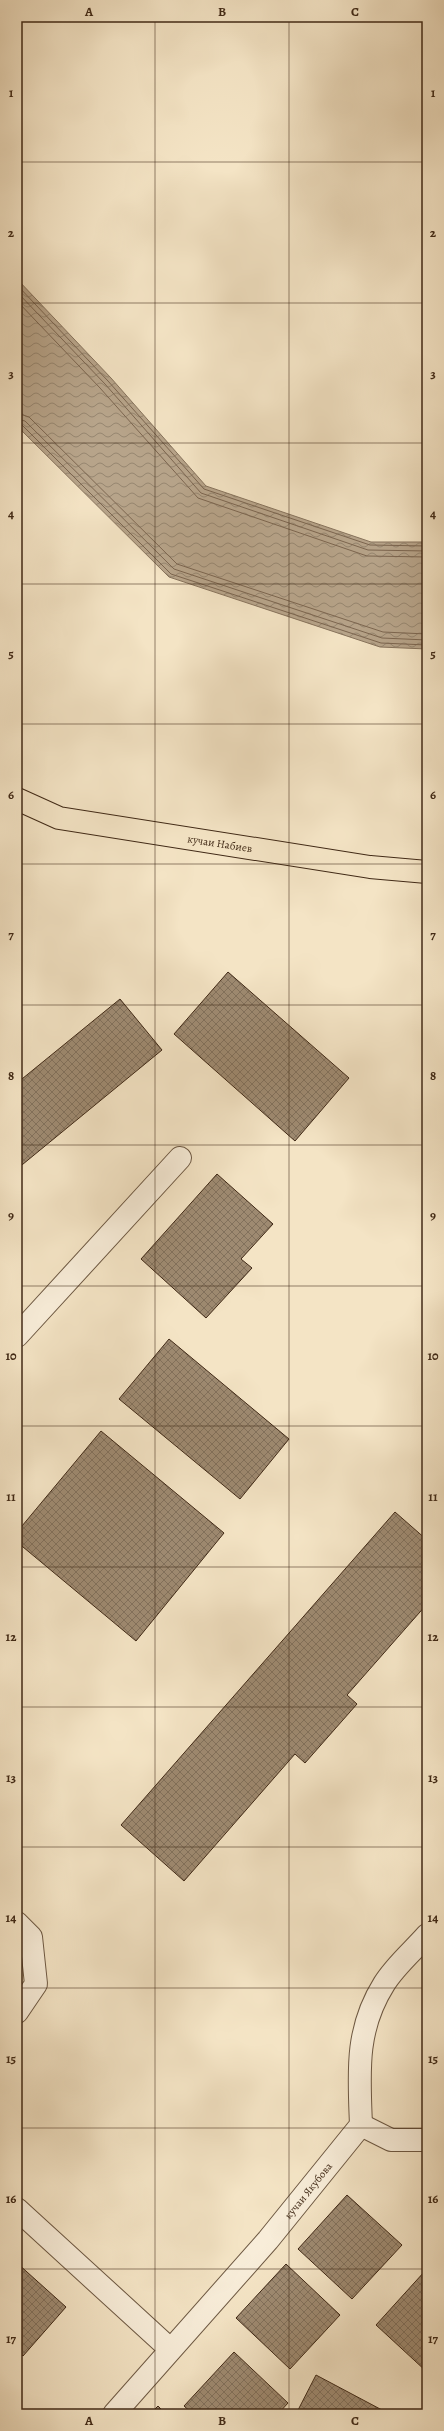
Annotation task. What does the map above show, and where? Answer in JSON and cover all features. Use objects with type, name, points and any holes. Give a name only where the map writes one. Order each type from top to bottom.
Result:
[{"type":"main road","name":"кучаи Набиев","points":[[17,799],[59,818],[370,867],[427,872]]},
{"type":"street","points":[[17,1336],[180,1158]]},
{"type":"street","points":[[17,1923],[31,1937],[36,1984],[17,2012]]},
{"type":"street","points":[[427,1935],[385,1982],[369,2012],[359,2058],[361,2126],[390,2140],[427,2140]]},
{"type":"street","name":"кучаи Якубова","points":[[114,2414],[268,2240],[361,2126]]},
{"type":"street","points":[[17,2210],[170,2349]]},
{"type":"water","points":[[17,279],[111,378],[206,486],[371,542],[427,542],[427,649],[380,647],[169,577],[17,426]]},
{"type":"building","points":[[228,972],[349,1078],[295,1141],[174,1034]]},
{"type":"building","points":[[120,999],[162,1050],[17,1169],[17,1083]]},
{"type":"building","points":[[217,1174],[273,1224],[241,1259],[252,1268],[206,1318],[141,1259]]},
{"type":"building","points":[[169,1339],[289,1439],[240,1499],[119,1399]]},
{"type":"building","points":[[101,1431],[224,1533],[136,1641],[17,1542],[17,1532]]},
{"type":"building","points":[[395,1512],[427,1540],[427,1604],[347,1695],[357,1704],[305,1763],[295,1754],[184,1881],[121,1825]]},
{"type":"building","points":[[347,2195],[402,2245],[352,2299],[298,2249]]},
{"type":"building","points":[[17,2263],[66,2307],[23,2356],[17,2351]]},
{"type":"building","points":[[286,2264],[340,2315],[290,2369],[236,2318]]},
{"type":"building","points":[[425,2271],[427,2272],[427,2372],[376,2325]]},
{"type":"building","points":[[234,2352],[288,2403],[278,2414],[193,2414],[184,2406]]},
{"type":"building","points":[[316,2375],[382,2410],[380,2414],[296,2414]]},
{"type":"building","points":[[158,2406],[166,2414],[150,2414]]}]
